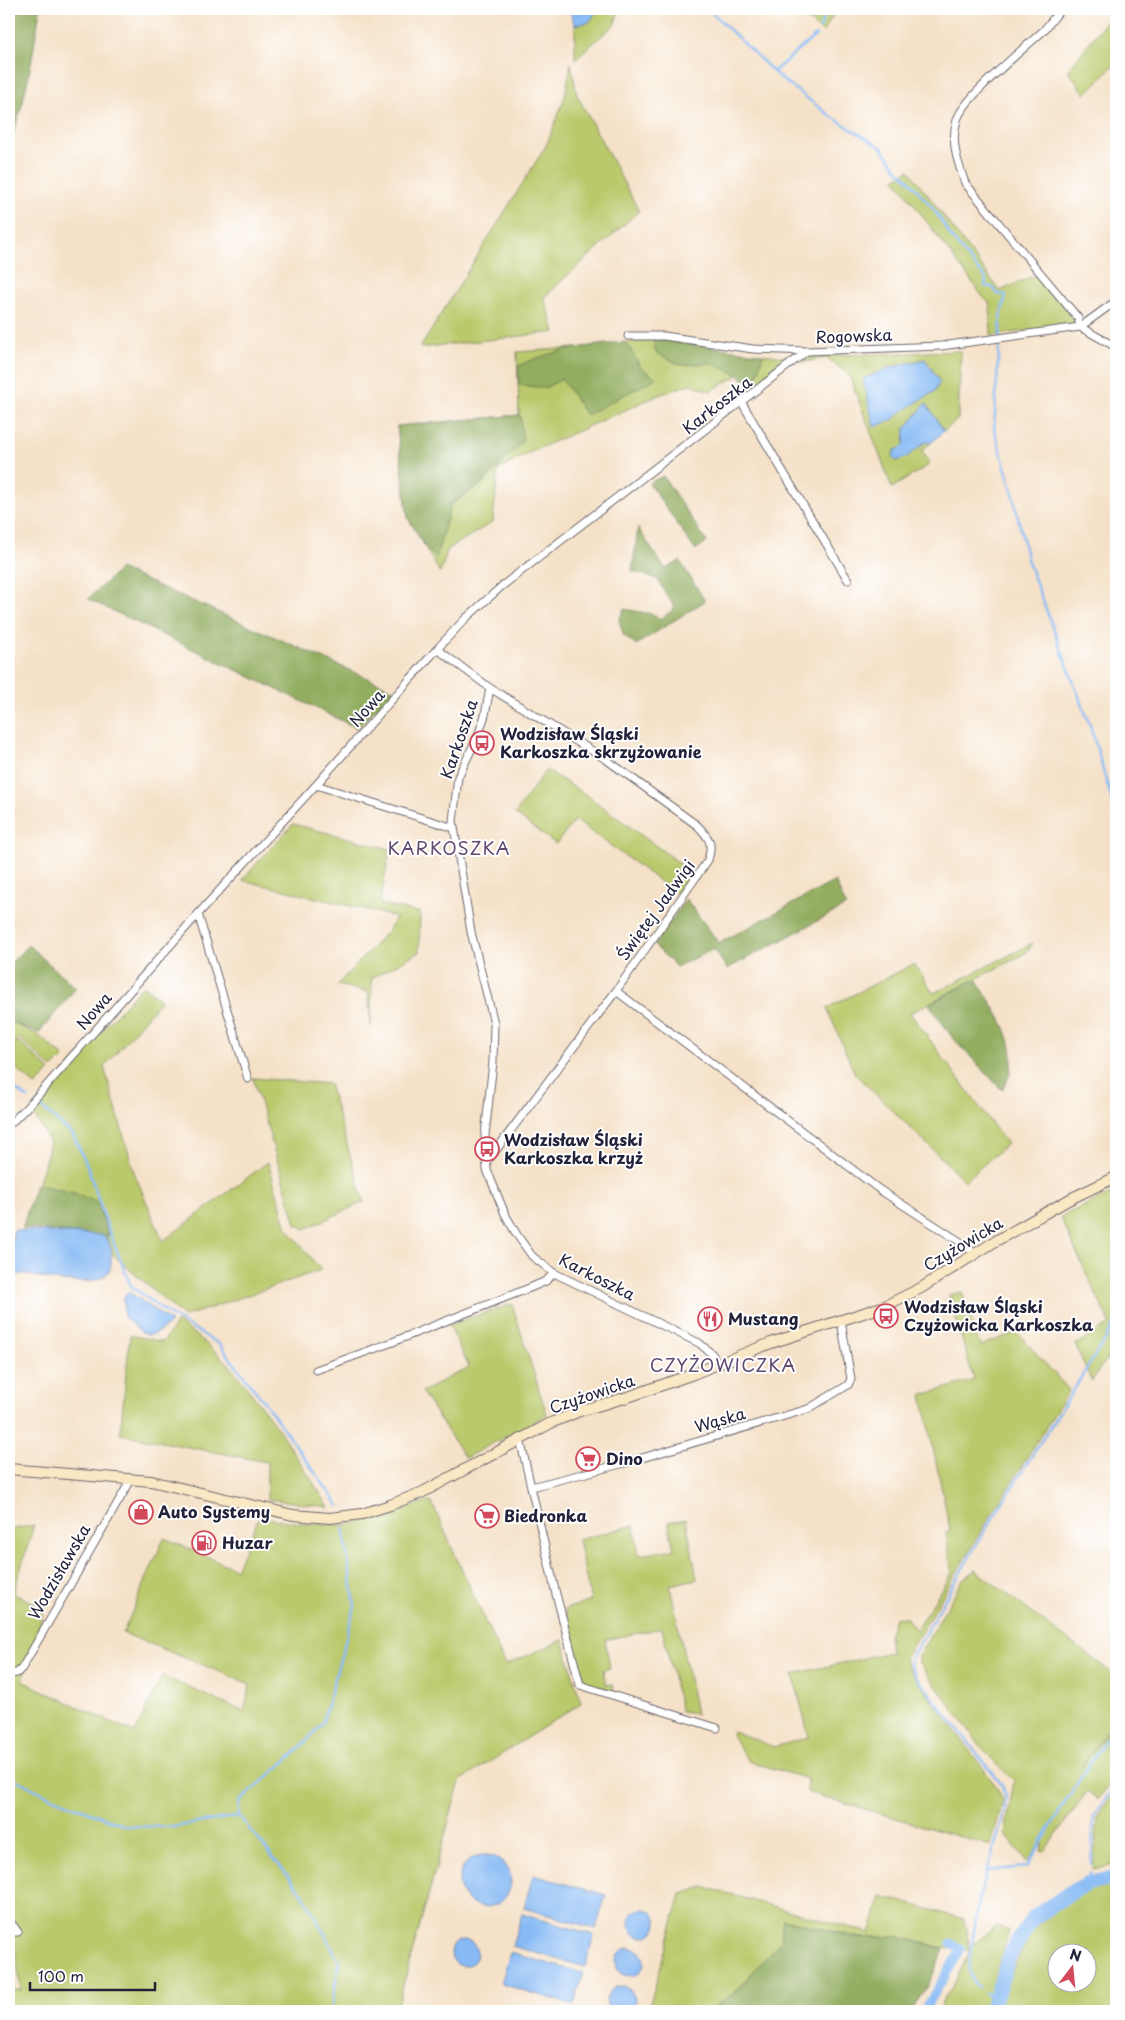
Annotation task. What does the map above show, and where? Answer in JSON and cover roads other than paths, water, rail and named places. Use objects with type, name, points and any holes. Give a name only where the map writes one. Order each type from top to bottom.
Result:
[{"type":"street","points":[[1060,9],[1046,28],[968,102],[957,119],[954,138],[956,156],[965,183],[1078,318],[1080,327],[1116,347]]},
{"type":"street","name":"Rogowska","points":[[628,336],[664,336],[753,349],[807,351],[941,346],[1080,327],[1116,301]]},
{"type":"street","name":"Karkoszka","points":[[718,1364],[712,1354],[699,1343],[554,1273],[532,1256],[517,1235],[496,1193],[486,1160],[485,1135],[493,1062],[494,1023],[471,932],[454,828],[458,778],[478,736],[485,715],[490,688],[437,649],[465,619],[502,586],[807,351]]},
{"type":"street","points":[[742,402],[848,580]]},
{"type":"street","name":"Nowa","points":[[9,1125],[32,1102],[198,914],[437,649]]},
{"type":"street","name":"Świętej Jadwigi","points":[[486,1160],[490,1158],[616,991],[708,860],[711,848],[708,836],[698,826],[607,760],[490,688]]},
{"type":"street","points":[[316,785],[454,828]]},
{"type":"street","points":[[198,914],[248,1078]]},
{"type":"street","points":[[616,991],[880,1190],[976,1254]]},
{"type":"street","name":"Czyżowicka","points":[[132,1478],[174,1486],[293,1515],[330,1518],[362,1514],[423,1492],[520,1439],[580,1411],[631,1396],[771,1344],[885,1306],[921,1288],[994,1242],[1070,1199],[1116,1177]]},
{"type":"street","points":[[316,1370],[532,1287],[546,1281],[554,1273]]},
{"type":"street","name":"Wąska","points":[[531,1488],[808,1409],[848,1385],[851,1379],[841,1321]]},
{"type":"street","points":[[520,1439],[555,1590],[580,1685],[718,1728]]},
{"type":"street","points":[[9,1469],[132,1478]]},
{"type":"street","name":"Wodzisławska","points":[[9,1674],[16,1673],[22,1668],[132,1478]]},
{"type":"street","points":[[9,1920],[18,1932],[9,1932]]},
{"type":"water","points":[[569,9],[598,9],[589,22],[575,25]]},
{"type":"water","points":[[925,359],[940,382],[934,392],[904,410],[892,420],[874,427],[863,379],[889,368]]},
{"type":"water","points":[[926,403],[944,431],[931,443],[925,442],[907,457],[897,461],[893,458],[894,451],[904,446],[905,429]]},
{"type":"water","points":[[14,1230],[103,1235],[111,1249],[110,1270],[103,1277],[83,1282],[70,1282],[9,1272],[9,1255]]},
{"type":"water","points":[[129,1292],[170,1321],[170,1324],[154,1334],[149,1335],[141,1332],[124,1317],[124,1296]]},
{"type":"water","points":[[480,1855],[490,1855],[504,1862],[511,1876],[511,1886],[504,1900],[490,1907],[480,1907],[470,1903],[463,1896],[459,1886],[459,1876],[463,1866],[470,1859]]},
{"type":"water","points":[[533,1875],[606,1895],[596,1929],[524,1908]]},
{"type":"water","points":[[643,1909],[653,1913],[657,1923],[653,1933],[643,1937],[633,1933],[629,1923],[633,1913]]},
{"type":"water","points":[[522,1914],[594,1935],[585,1967],[512,1946]]},
{"type":"water","points":[[464,1940],[473,1944],[477,1953],[473,1962],[464,1966],[455,1962],[451,1953],[455,1944]]},
{"type":"water","points":[[630,1948],[640,1952],[644,1962],[640,1972],[630,1976],[620,1972],[616,1962],[620,1952]]},
{"type":"water","points":[[510,1953],[583,1973],[574,2005],[501,1984]]},
{"type":"water","points":[[622,1986],[630,1990],[634,1996],[635,2003],[631,2011],[610,2011],[607,2002],[608,1994],[613,1989]]},
{"type":"waterway","points":[[708,9],[779,77],[832,117],[882,148],[898,170],[935,211],[954,241],[986,279],[985,286],[992,287],[998,294],[1006,295],[1001,315],[994,429],[1012,490],[1028,562],[1091,728],[1116,815]]},
{"type":"waterway","points":[[820,28],[826,9]]},
{"type":"waterway","points":[[773,72],[816,35]]},
{"type":"waterway","points":[[9,1078],[17,1091],[28,1098]]},
{"type":"waterway","points":[[39,1105],[73,1135],[87,1165],[110,1234],[131,1286],[167,1313],[219,1344],[265,1403],[339,1506]]},
{"type":"waterway","points":[[979,1987],[974,1983],[968,1967],[980,1895],[1004,1815],[1006,1797],[1002,1785],[915,1675],[910,1665],[911,1658],[982,1535],[1116,1322]]},
{"type":"waterway","points":[[331,2011],[339,1961],[303,1894],[239,1816],[239,1802],[298,1750],[322,1724],[355,1606],[343,1527]]},
{"type":"waterway","points":[[986,1871],[1027,1867],[1067,1799],[1104,1742],[1116,1728]]},
{"type":"waterway","points":[[9,1776],[46,1795],[126,1826],[173,1827],[239,1816]]},
{"type":"waterway","points":[[1091,1864],[1094,1815],[1116,1784]]},
{"type":"waterway","points":[[1089,1883],[1090,1872]]},
{"type":"waterway","points":[[991,2011],[1009,1956],[1033,1918],[1071,1892],[1089,1883],[1116,1878]]},
{"type":"waterway","points":[[924,2011],[961,1949],[951,1943]]},
{"type":"waterway","points":[[985,1993],[995,2001]]},
{"type":"place","name":"Wodzisław Śląski Karkoszka skrzyżowanie","points":[[482,743]]},
{"type":"place","name":"Wodzisław Śląski Karkoszka krzyż","points":[[487,1149]]},
{"type":"place","name":"Wodzisław Śląski Czyżowicka Karkoszka","points":[[886,1316]]},
{"type":"place","name":"Mustang","points":[[710,1319]]},
{"type":"place","name":"Dino","points":[[588,1459]]},
{"type":"place","name":"Auto Systemy","points":[[141,1512]]},
{"type":"place","name":"Biedronka","points":[[487,1516]]},
{"type":"place","name":"Huzar","points":[[204,1543]]},
{"type":"district","name":"KARKOSZKA","points":[[449,849]]},
{"type":"district","name":"CZYŻOWICZKA","points":[[723,1366]]}]
